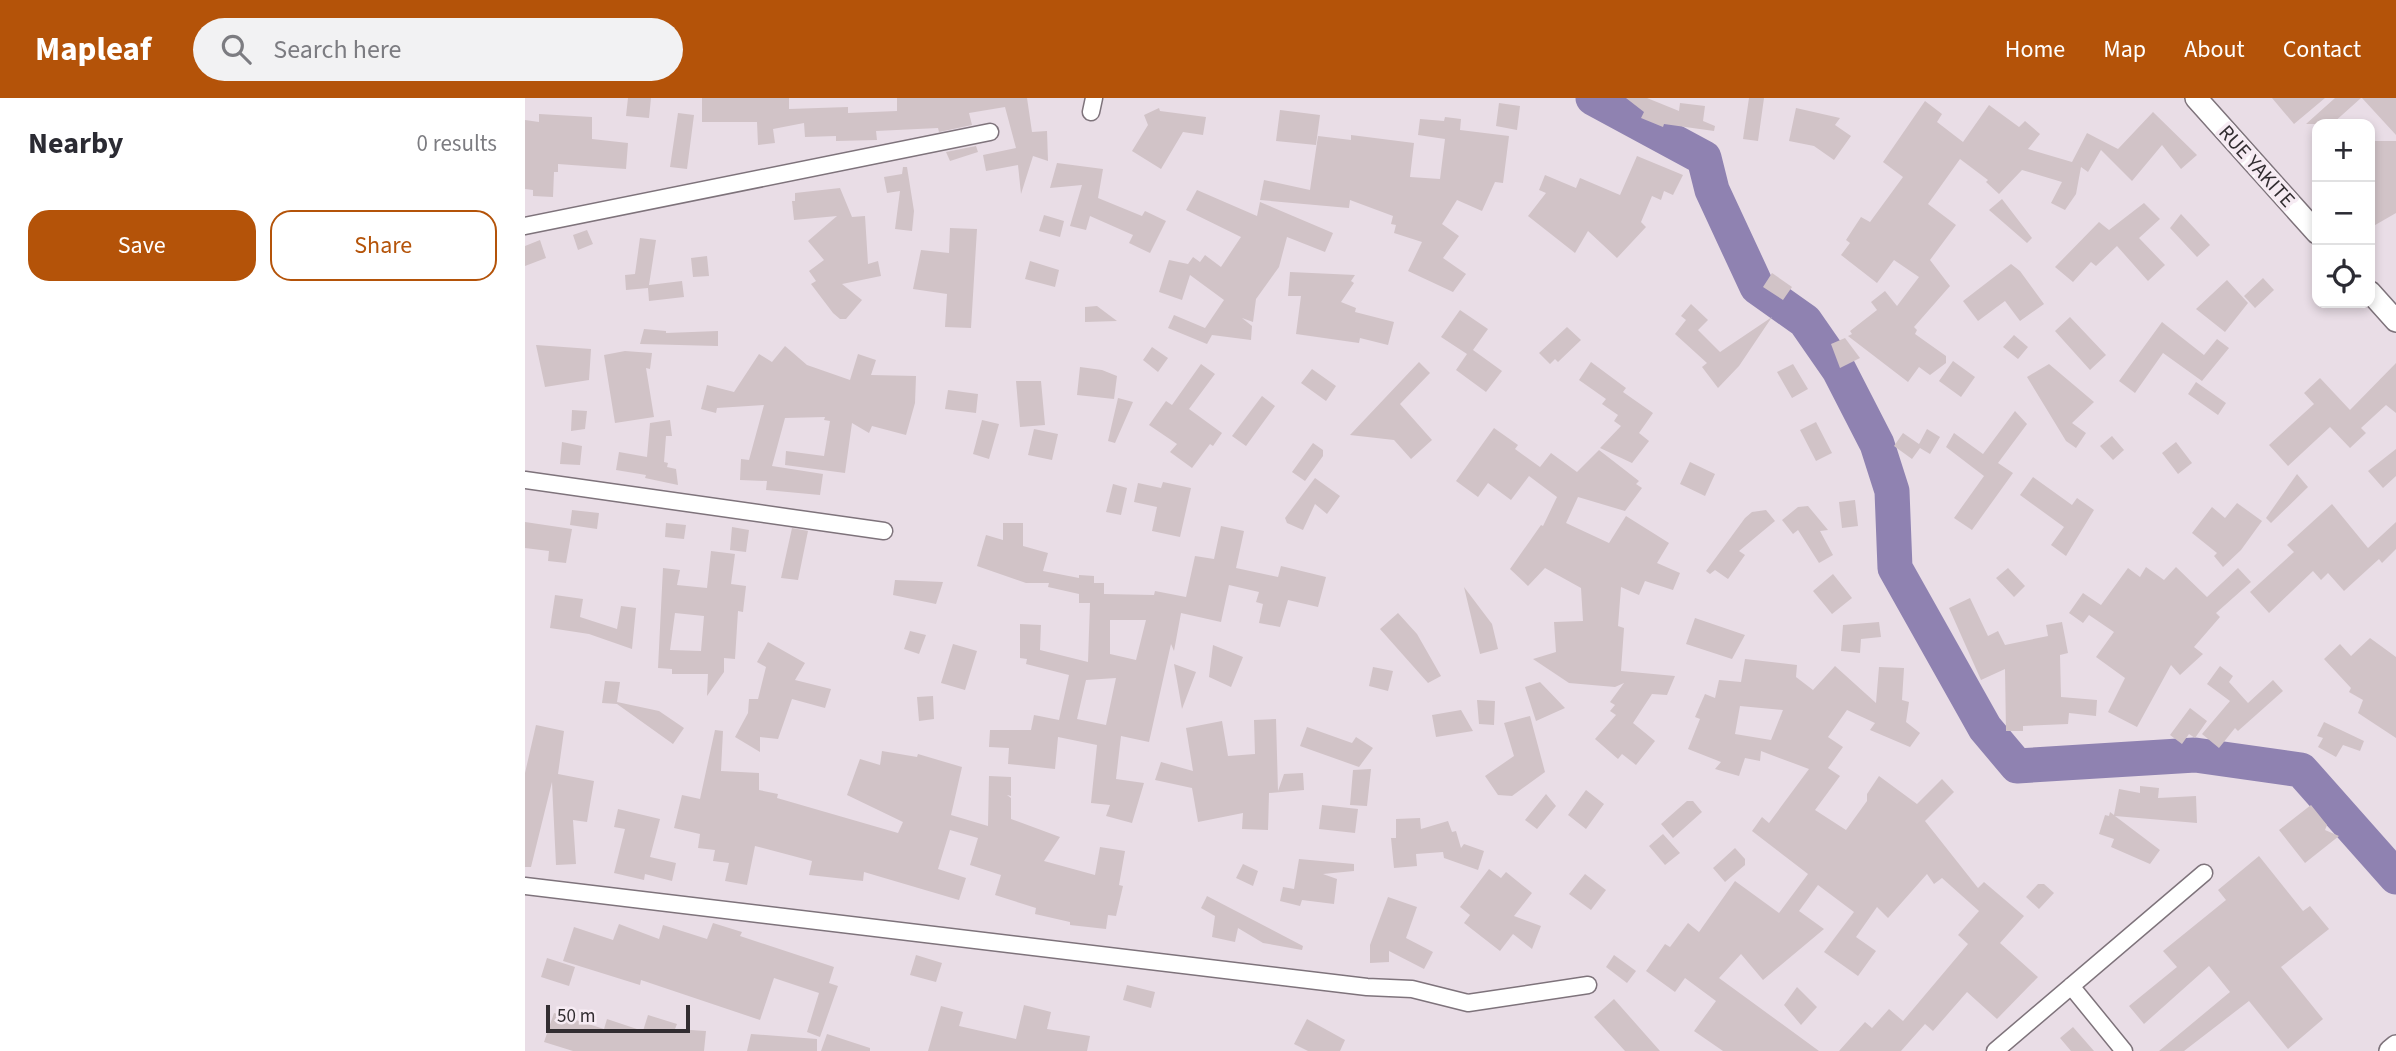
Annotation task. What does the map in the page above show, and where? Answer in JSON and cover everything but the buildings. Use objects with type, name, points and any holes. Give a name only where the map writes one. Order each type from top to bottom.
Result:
[{"type":"main road","name":"RUE YAKITE","points":[[2196,98],[2312,227]]},
{"type":"main road","points":[[2375,298],[2396,321]]},
{"type":"main road","points":[[2390,1051],[2396,1046]]},
{"type":"street","points":[[525,226],[991,132]]},
{"type":"street","points":[[525,480],[884,531]]},
{"type":"street","points":[[1996,1051],[2204,873]]},
{"type":"street","points":[[525,886],[1367,987],[1412,989],[1468,1003],[1588,985]]},
{"type":"street","points":[[2071,986],[2125,1051]]},
{"type":"waterway","points":[[1593,98],[1704,158],[1712,190],[1757,287],[1805,321],[1839,370],[1877,444],[1892,491],[1895,568],[1985,728],[2017,766],[2195,755],[2301,770],[2396,877]]}]
